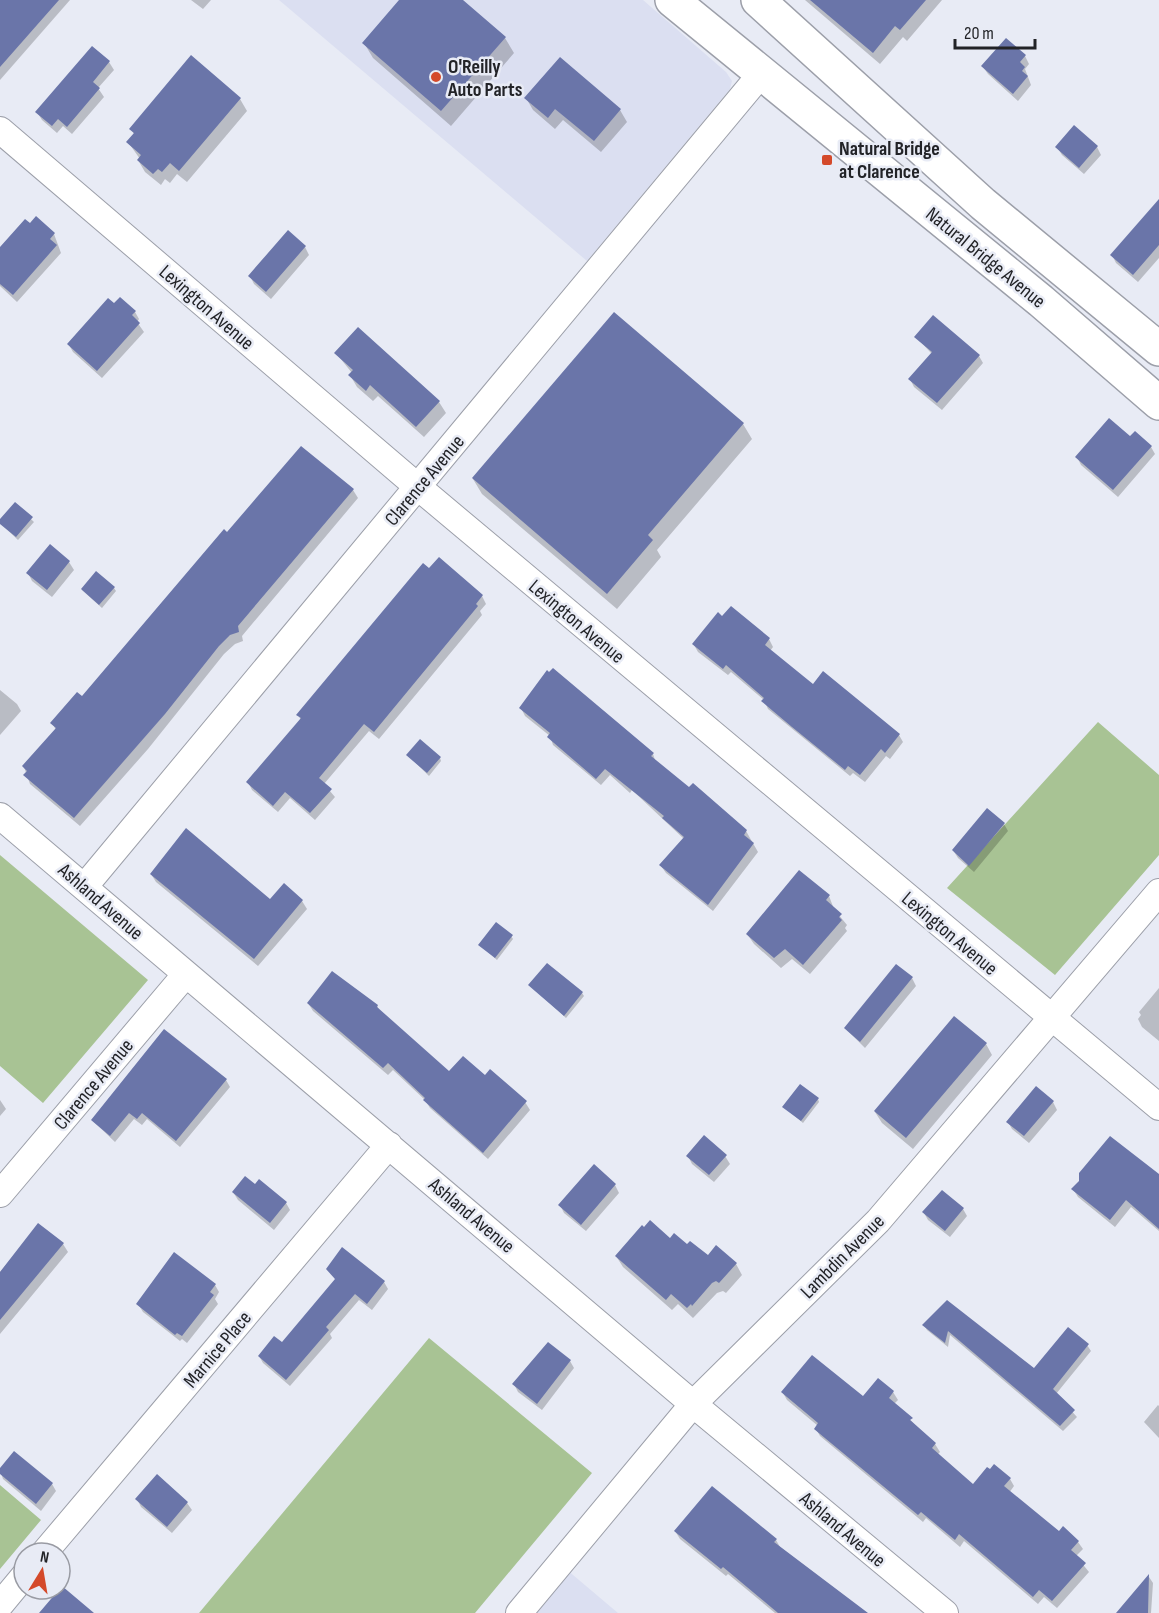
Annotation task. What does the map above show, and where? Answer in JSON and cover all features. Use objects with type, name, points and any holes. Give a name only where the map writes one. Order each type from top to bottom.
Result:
[{"type":"main road","name":"Natural Bridge Avenue","points":[[672,0],[1041,301],[1159,403]]},
{"type":"main road","name":"Natural Bridge Avenue","points":[[758,0],[983,204],[1159,349]]},
{"type":"street","name":"Clarence Avenue","points":[[85,886],[761,74]]},
{"type":"street","name":"Lexington Avenue","points":[[0,130],[418,487],[1159,1107]]},
{"type":"street","name":"Ashland Avenue","points":[[0,816],[693,1404],[945,1613]]},
{"type":"street","name":"Lambdin Avenue","points":[[519,1613],[693,1404],[878,1221],[1054,1019],[1159,892]]},
{"type":"street","name":"Clarence Avenue","points":[[0,1194],[186,975]]},
{"type":"street","name":"Marnice Place","points":[[54,1541],[389,1145]]},
{"type":"street","points":[[0,1605],[12,1590]]},
{"type":"shaded area","points":[[279,0],[643,0],[726,72],[732,81],[730,89],[587,261]]},
{"type":"shaded area","points":[[560,1564],[618,1613],[519,1613]]},
{"type":"green space","points":[[1098,722],[1159,775],[1159,855],[1055,975],[947,888]]},
{"type":"green space","points":[[0,855],[148,980],[43,1103],[0,1066]]},
{"type":"green space","points":[[429,1338],[592,1473],[475,1613],[199,1613]]},
{"type":"green space","points":[[0,1485],[41,1520],[23,1541],[12,1541],[12,1555],[0,1569]]},
{"type":"building","points":[[0,0],[59,0],[0,67]]},
{"type":"building","name":"O'Reilly Auto Parts","points":[[399,0],[463,0],[506,37],[441,111],[362,43]]},
{"type":"building","points":[[810,0],[926,0],[900,30],[895,26],[873,53]]},
{"type":"building","points":[[1006,38],[1026,55],[1020,62],[1025,67],[1022,71],[1028,76],[1013,94],[981,66]]},
{"type":"building","points":[[92,46],[110,61],[93,82],[100,88],[67,127],[58,119],[52,126],[35,112]]},
{"type":"building","points":[[191,55],[241,98],[179,171],[170,163],[162,172],[158,169],[153,174],[137,160],[141,155],[126,142],[134,133],[129,129]]},
{"type":"building","points":[[560,57],[621,109],[594,141],[555,109],[548,118],[524,98]]},
{"type":"building","points":[[1074,125],[1098,146],[1079,168],[1055,147]]},
{"type":"building","points":[[1159,199],[1159,245],[1133,275],[1110,255]]},
{"type":"building","points":[[36,216],[55,233],[50,239],[57,245],[13,295],[0,284],[0,247],[25,219],[30,223]]},
{"type":"building","points":[[288,230],[306,246],[266,292],[248,276]]},
{"type":"building","points":[[120,297],[136,311],[132,315],[140,323],[97,371],[67,344],[108,298],[114,303]]},
{"type":"building","points":[[614,312],[744,423],[648,535],[653,540],[607,594],[472,478]]},
{"type":"building","points":[[933,315],[980,355],[937,403],[908,379],[932,352],[914,337]]},
{"type":"building","points":[[358,327],[440,401],[416,427],[370,385],[366,391],[348,375],[353,370],[334,353]]},
{"type":"building","points":[[1109,418],[1130,436],[1135,431],[1152,446],[1113,490],[1075,457]]},
{"type":"building","points":[[301,446],[354,489],[238,626],[239,632],[230,635],[219,646],[165,714],[74,818],[23,775],[27,771],[22,766],[56,728],[50,723],[77,692],[82,696],[224,529],[227,532]]},
{"type":"building","points":[[15,502],[33,517],[16,537],[0,524],[0,519]]},
{"type":"building","points":[[50,544],[70,561],[47,590],[26,573]]},
{"type":"building","points":[[439,557],[483,595],[476,604],[478,606],[374,732],[364,724],[319,778],[332,789],[310,813],[285,792],[273,806],[246,782],[301,718],[296,715],[423,563],[429,568]]},
{"type":"building","points":[[96,571],[115,587],[99,605],[81,589]]},
{"type":"building","points":[[731,606],[770,638],[765,645],[813,684],[823,671],[900,734],[885,753],[881,749],[860,775],[848,766],[845,770],[761,701],[764,698],[726,665],[723,669],[692,644],[718,612],[722,616]]},
{"type":"building","points":[[553,668],[654,753],[651,756],[689,787],[693,783],[747,830],[744,835],[754,843],[708,905],[659,865],[684,837],[662,818],[664,816],[605,769],[596,779],[547,737],[550,733],[519,708],[547,670],[549,672]]},
{"type":"building","points":[[420,739],[441,757],[427,773],[406,755]]},
{"type":"building","points":[[987,808],[1005,823],[969,866],[952,850]]},
{"type":"building","points":[[186,828],[270,899],[284,883],[303,900],[254,959],[150,874]]},
{"type":"building","points":[[799,870],[830,895],[826,900],[842,914],[839,917],[842,920],[803,965],[785,949],[774,958],[746,934]]},
{"type":"building","points":[[496,922],[513,935],[495,958],[478,945]]},
{"type":"building","points":[[547,963],[583,992],[564,1016],[528,985]]},
{"type":"building","points":[[896,964],[913,977],[860,1042],[844,1028]]},
{"type":"building","points":[[332,971],[378,1005],[377,1007],[449,1071],[463,1056],[485,1075],[490,1069],[527,1101],[483,1153],[423,1100],[425,1098],[388,1063],[383,1068],[307,1003]]},
{"type":"building","points":[[954,1016],[987,1043],[906,1138],[874,1111]]},
{"type":"building","points":[[164,1029],[227,1079],[176,1141],[142,1113],[137,1119],[129,1113],[110,1136],[91,1120]]},
{"type":"building","points":[[800,1084],[819,1098],[801,1121],[782,1107]]},
{"type":"building","points":[[1036,1086],[1054,1101],[1024,1136],[1006,1122]]},
{"type":"building","points":[[704,1135],[727,1155],[709,1175],[686,1156]]},
{"type":"building","points":[[1110,1136],[1159,1174],[1159,1229],[1126,1200],[1110,1220],[1071,1189],[1079,1181],[1079,1173]]},
{"type":"building","points":[[594,1164],[616,1184],[581,1225],[558,1205]]},
{"type":"building","points":[[245,1176],[255,1184],[259,1179],[287,1202],[270,1223],[232,1192]]},
{"type":"building","points":[[942,1190],[964,1208],[945,1231],[922,1212]]},
{"type":"building","points":[[650,1220],[670,1238],[674,1233],[687,1244],[690,1241],[708,1255],[716,1245],[737,1263],[719,1283],[716,1281],[712,1283],[692,1306],[691,1304],[687,1308],[671,1294],[666,1300],[615,1256],[642,1225],[644,1227]]},
{"type":"building","points":[[38,1223],[64,1243],[0,1320],[0,1272]]},
{"type":"building","points":[[342,1247],[385,1281],[367,1304],[355,1294],[326,1327],[329,1330],[286,1380],[258,1356],[274,1336],[282,1342],[335,1279],[326,1269]]},
{"type":"building","points":[[174,1252],[216,1284],[210,1292],[214,1295],[182,1336],[177,1333],[175,1335],[136,1304]]},
{"type":"building","points":[[947,1300],[1034,1368],[1068,1327],[1089,1344],[1053,1389],[1075,1410],[1060,1426],[948,1331],[945,1343],[922,1325]]},
{"type":"building","points":[[548,1342],[571,1360],[537,1404],[512,1384]]},
{"type":"building","points":[[812,1355],[863,1396],[878,1378],[894,1391],[889,1398],[913,1418],[910,1420],[936,1443],[932,1448],[973,1484],[987,1467],[990,1469],[994,1464],[1011,1478],[1004,1486],[1059,1531],[1063,1526],[1079,1541],[1071,1550],[1086,1563],[1052,1601],[1039,1590],[1033,1597],[959,1534],[955,1540],[921,1512],[918,1515],[814,1429],[818,1423],[781,1392]]},
{"type":"building","points":[[14,1451],[53,1483],[36,1504],[0,1474],[0,1468]]},
{"type":"building","points":[[157,1474],[188,1502],[167,1527],[135,1499]]},
{"type":"building","points":[[712,1486],[777,1539],[774,1542],[868,1613],[778,1613],[723,1567],[721,1569],[674,1531]]},
{"type":"building","points":[[1149,1574],[1148,1613],[1116,1613]]},
{"type":"building","points":[[72,1594],[94,1613],[39,1613],[49,1601],[72,1601]]},
{"type":"place","name":"O'Reilly Auto Parts","points":[[436,77]]},
{"type":"place","name":"Natural Bridge at Clarence","points":[[827,160]]}]
